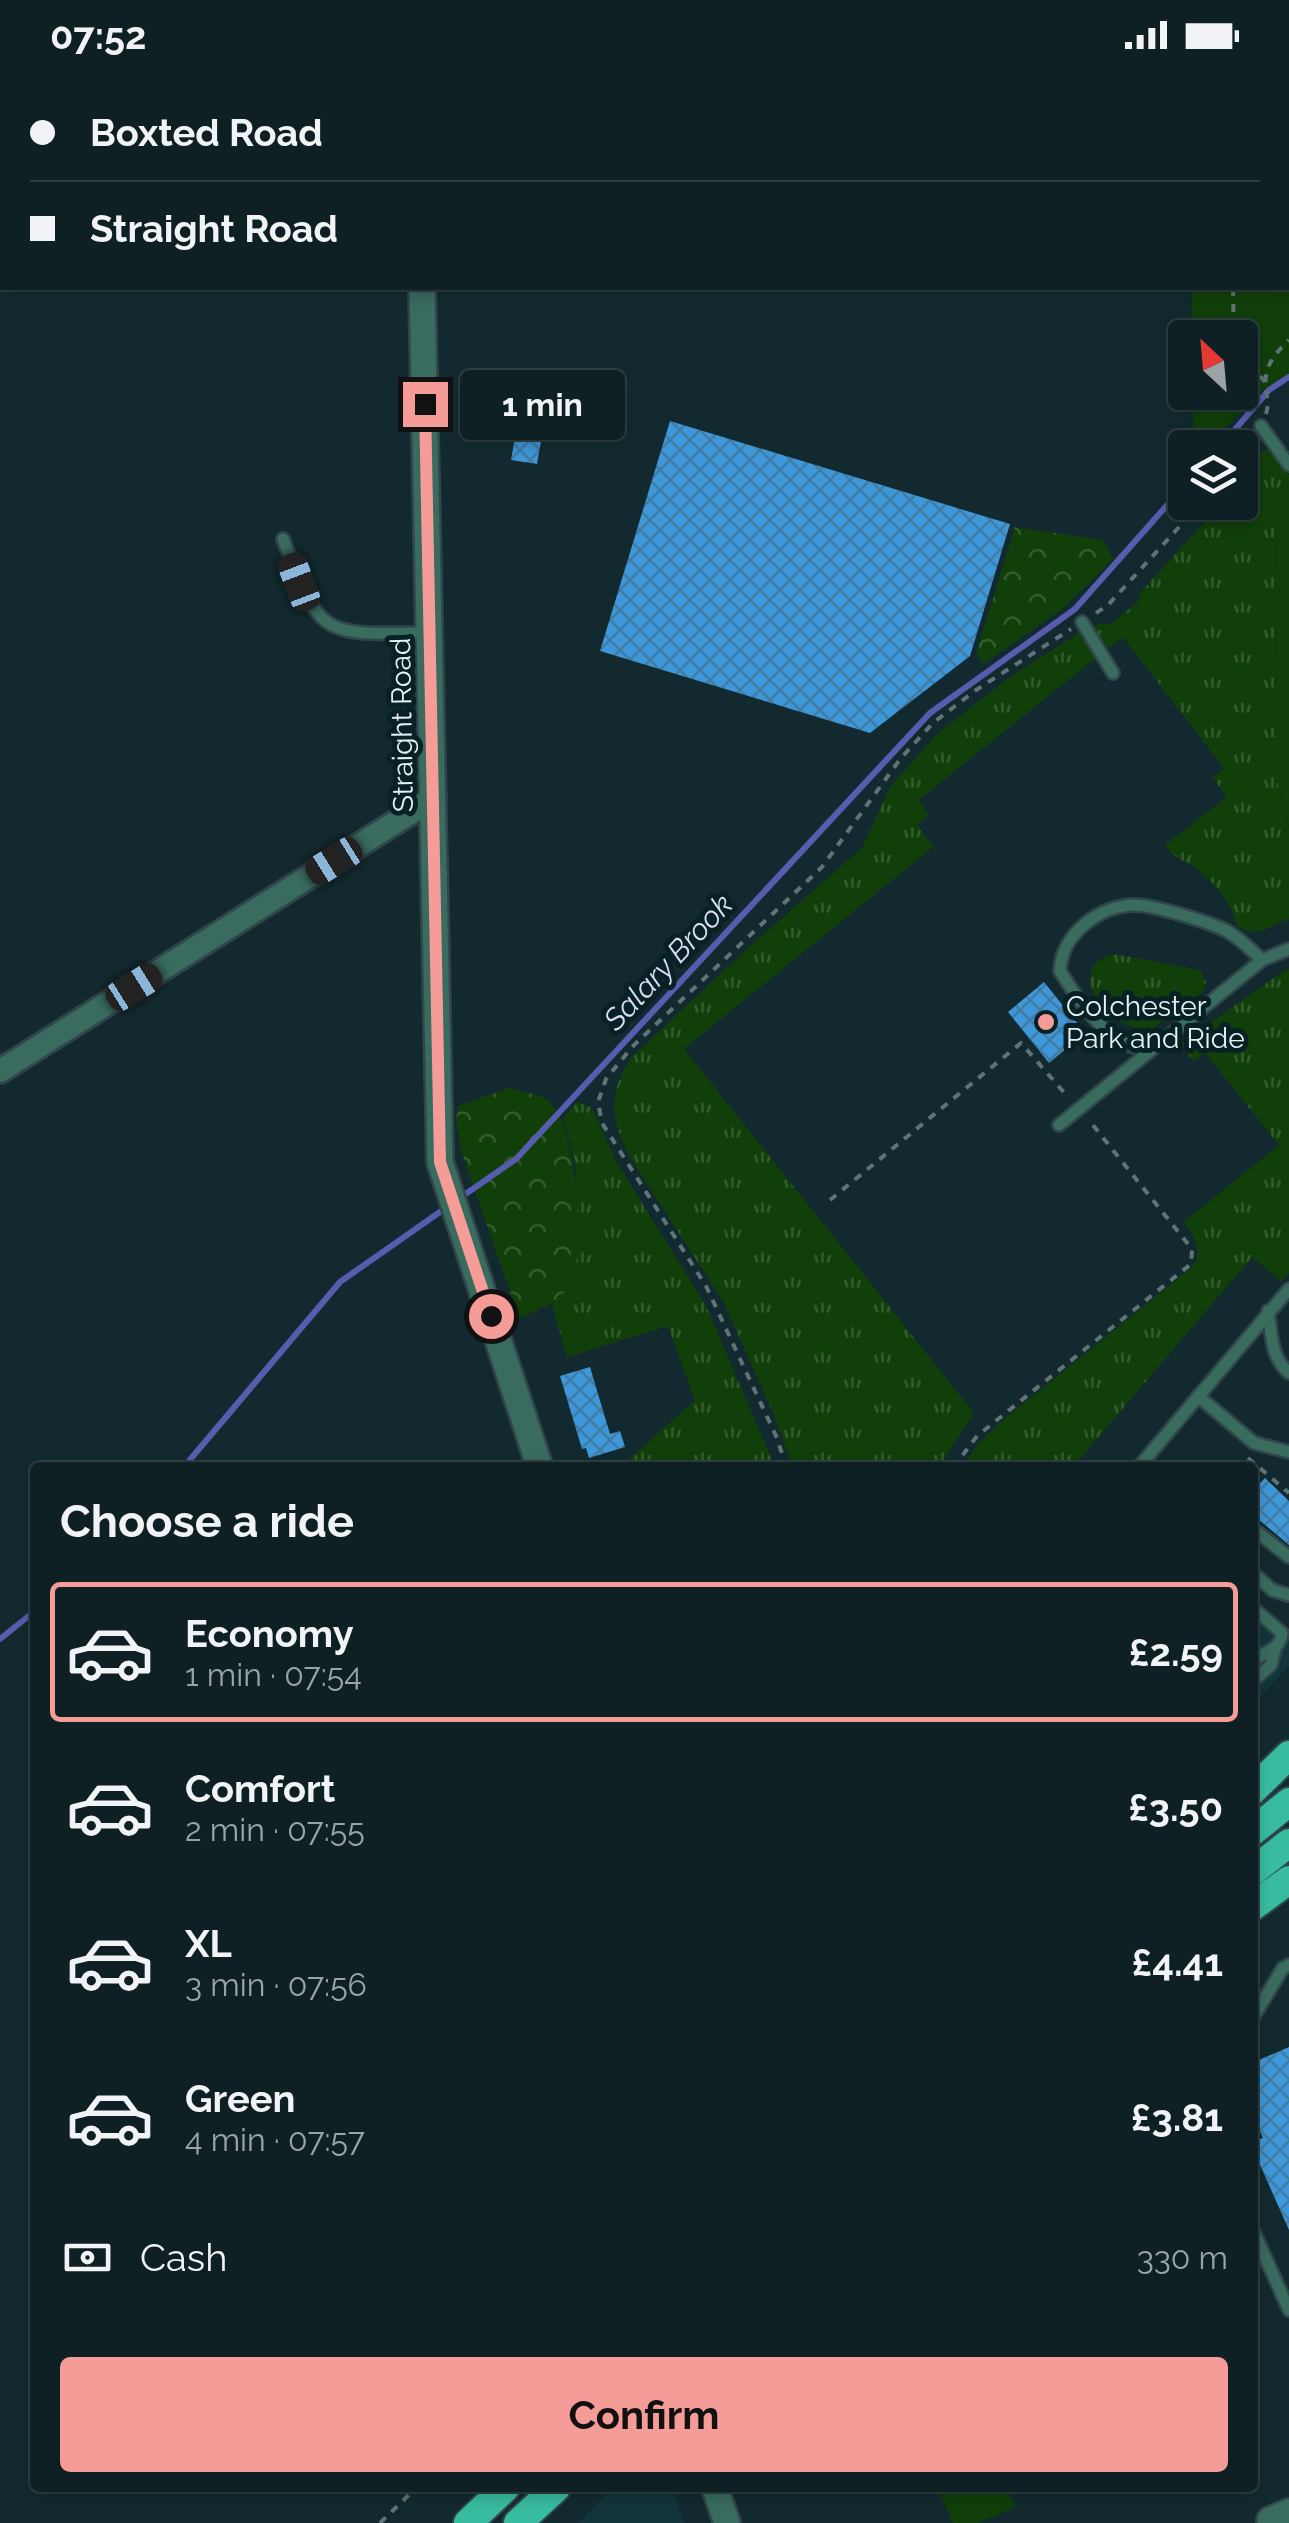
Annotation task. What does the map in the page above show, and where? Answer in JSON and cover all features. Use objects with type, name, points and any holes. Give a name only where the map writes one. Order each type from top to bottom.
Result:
[{"type":"highway","points":[[1258,1785],[1289,1755]]},
{"type":"highway","points":[[1258,1827],[1289,1802]]},
{"type":"highway","points":[[1258,1867],[1289,1843]]},
{"type":"highway","points":[[1258,1903],[1289,1880]]},
{"type":"highway","points":[[468,2523],[502,2492]]},
{"type":"highway","points":[[518,2523],[552,2492]]},
{"type":"street","name":"Straight Road","points":[[422,290],[440,1162],[538,1462]]},
{"type":"street","points":[[0,1071],[434,798]]},
{"type":"street","points":[[716,2492],[727,2523]]},
{"type":"lane","points":[[1262,426],[1289,465]]},
{"type":"lane","points":[[283,538],[311,608],[340,630],[353,634],[431,632]]},
{"type":"lane","points":[[1082,622],[1113,673]]},
{"type":"lane","points":[[1158,1045],[1137,1048],[1112,1035],[1076,995],[1060,971],[1060,958],[1072,936],[1104,912],[1134,905],[1226,931],[1262,960]]},
{"type":"lane","points":[[1059,1125],[1262,960],[1289,949]]},
{"type":"lane","points":[[1146,1462],[1289,1290]]},
{"type":"lane","points":[[1268,1311],[1270,1342],[1289,1373]]},
{"type":"lane","points":[[1198,1396],[1254,1443],[1285,1452]]},
{"type":"lane","points":[[1258,1533],[1289,1557]]},
{"type":"lane","points":[[1258,1577],[1272,1590],[1289,1595]]},
{"type":"lane","points":[[1258,1612],[1282,1633],[1281,1643],[1258,1658]]},
{"type":"lane","points":[[1258,1677],[1272,1665],[1275,1649]]},
{"type":"lane","points":[[1258,2009],[1289,1965]]},
{"type":"lane","points":[[1258,2241],[1289,2310]]},
{"type":"path","points":[[1233,290],[1234,320]]},
{"type":"path","points":[[1268,405],[1265,384],[1272,356],[1289,340]]},
{"type":"path","points":[[1258,375],[1265,384]]},
{"type":"path","points":[[784,1462],[776,1436],[706,1286],[602,1123],[598,1102],[606,1079],[632,1047],[822,866],[900,758],[933,723],[976,690],[1108,604],[1185,520]]},
{"type":"path","points":[[830,1200],[1020,1042],[1192,1248],[1191,1264],[976,1436],[957,1462]]},
{"type":"path","points":[[380,2523],[412,2492]]},
{"type":"shaded area","points":[[1258,1604],[1289,1630],[1289,1666],[1258,1699]]},
{"type":"shaded area","points":[[609,2492],[673,2492],[684,2523],[578,2523]]},
{"type":"green space","points":[[1191,290],[1289,290],[1289,377],[1258,393],[1258,320],[1192,320]]},
{"type":"green space","points":[[1193,410],[1242,410],[1224,430],[1194,430]]},
{"type":"green space","points":[[1264,450],[1272,450],[1289,475],[1289,504],[1275,499],[1278,784],[1289,828],[1289,919],[1250,931],[1237,926],[1227,901],[1210,880],[1165,845],[1227,797],[1213,778],[1224,768],[1123,637],[1108,648],[1091,627],[1109,625],[1138,602],[1140,593],[1207,520],[1258,520],[1258,458]]},
{"type":"green space","points":[[1275,498],[1289,504],[1289,828],[1278,784]]},
{"type":"green space","points":[[1015,527],[1103,540],[1113,560],[1062,609],[984,664],[976,654]]},
{"type":"green space","points":[[1083,631],[1098,656],[919,800],[929,815],[917,825],[933,847],[684,1049],[974,1413],[942,1462],[791,1462],[723,1301],[629,1156],[615,1118],[618,1085],[630,1059],[862,848],[890,787],[938,733],[1014,674]]},
{"type":"green space","points":[[1114,954],[1200,970],[1206,982],[1204,991],[1152,1029],[1136,1028],[1107,1011],[1091,985],[1091,972],[1098,961]]},
{"type":"green space","points":[[1289,970],[1289,1273],[1281,1281],[1252,1257],[1077,1462],[965,1462],[1003,1420],[1191,1268],[1198,1250],[1184,1222],[1279,1145],[1205,1053],[1193,1061],[1180,1044]]},
{"type":"green space","points":[[509,1088],[542,1097],[557,1111],[571,1155],[578,1212],[577,1261],[569,1285],[551,1303],[519,1318],[461,1150],[456,1121],[458,1106]]},
{"type":"green space","points":[[577,1102],[592,1108],[616,1161],[706,1306],[773,1462],[627,1462],[695,1400],[668,1326],[567,1357],[552,1305],[573,1278],[576,1166],[563,1118]]},
{"type":"green space","points":[[940,2492],[1009,2492],[1015,2507],[978,2523],[953,2523]]},
{"type":"building","points":[[518,420],[544,424],[537,464],[511,460]]},
{"type":"building","points":[[670,421],[1010,524],[970,656],[870,733],[600,651]]},
{"type":"building","name":"Colchester Park and Ride","points":[[1044,982],[1085,1033],[1049,1063],[1008,1012]]},
{"type":"building","points":[[590,1367],[610,1434],[620,1431],[625,1447],[589,1458],[586,1448],[582,1449],[560,1376]]},
{"type":"building","points":[[1265,1478],[1289,1501],[1289,1545],[1258,1519],[1258,1486]]},
{"type":"building","points":[[1289,2047],[1289,2230],[1258,2160],[1258,2140],[1263,2138],[1258,2127],[1258,2060]]},
{"type":"waterway","name":"Salary Brook","points":[[1235,430],[1269,390],[1289,377]]},
{"type":"waterway","name":"Salary Brook","points":[[457,1200],[516,1159],[930,713],[1075,609],[1168,504]]},
{"type":"waterway","name":"Salary Brook","points":[[188,1462],[340,1282],[447,1207]]},
{"type":"waterway","name":"Salary Brook","points":[[0,1639],[30,1615]]},
{"type":"place","name":"Colchester Park and Ride","points":[[1046,1022]]},
{"type":"route","points":[[425,404],[440,1162],[491,1316]]}]
